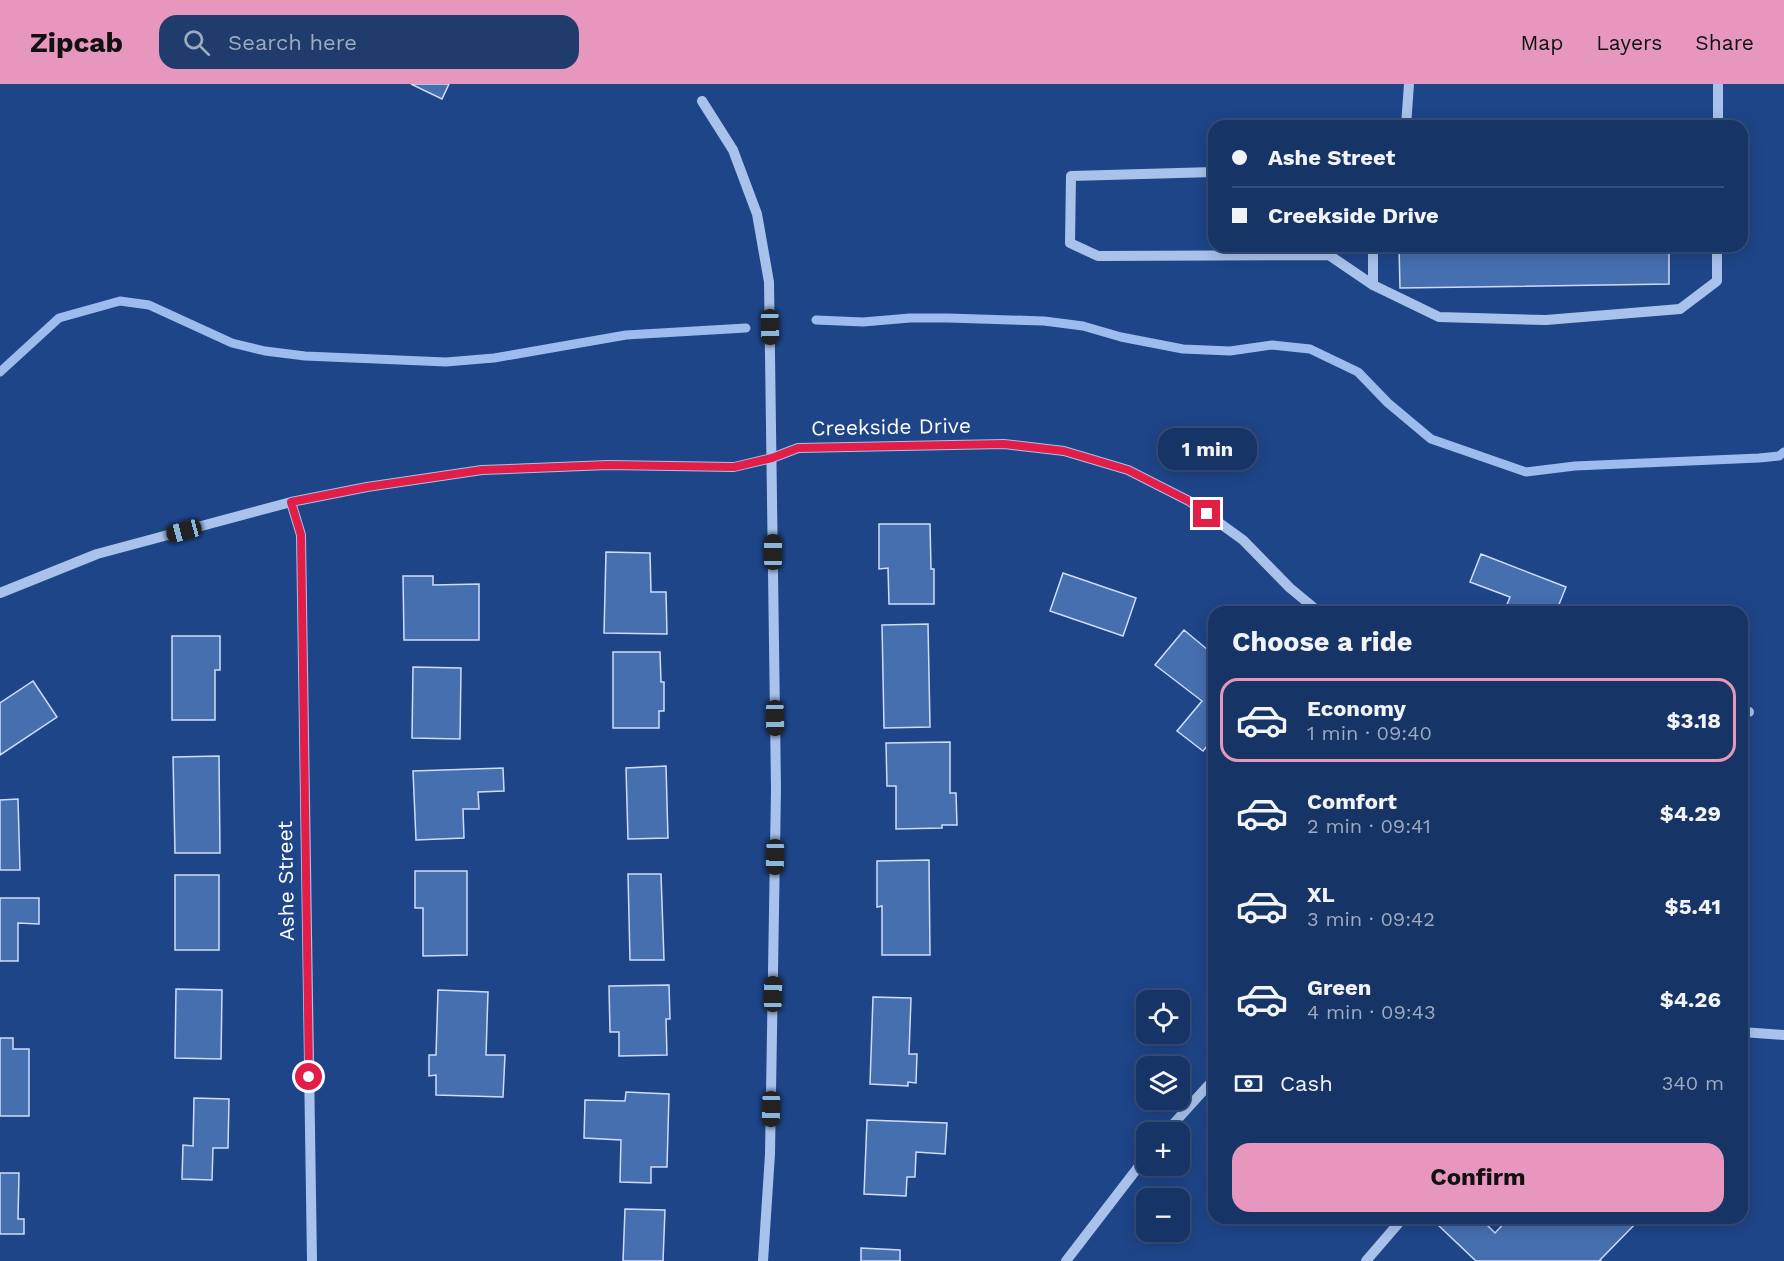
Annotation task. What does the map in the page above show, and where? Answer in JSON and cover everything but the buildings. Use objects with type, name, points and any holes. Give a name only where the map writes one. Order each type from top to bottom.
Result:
[{"type":"street","points":[[1406,120],[1409,84]]},
{"type":"street","points":[[1718,84],[1718,120]]},
{"type":"street","points":[[702,101],[733,150],[757,214],[769,282],[776,789],[770,1154],[763,1261]]},
{"type":"street","points":[[1208,172],[1071,176],[1070,243],[1098,256],[1329,255],[1373,285],[1439,317],[1546,320],[1680,309],[1717,280],[1717,252]]},
{"type":"street","points":[[1373,252],[1373,285]]},
{"type":"street","name":"Creekside Drive","points":[[0,593],[98,554],[291,502],[367,487],[482,470],[608,465],[734,467],[772,458],[798,448],[1004,444],[1064,451],[1128,470],[1189,501],[1243,540],[1290,588],[1312,606]]},
{"type":"street","name":"Ashe Street","points":[[291,502],[301,535],[312,1261]]},
{"type":"street","points":[[1748,1032],[1784,1035]]},
{"type":"street","points":[[1176,1122],[1208,1086]]},
{"type":"street","points":[[1066,1261],[1136,1170]]},
{"type":"street","points":[[1366,1261],[1398,1224]]},
{"type":"waterway","points":[[0,372],[59,318],[120,301],[149,305],[232,343],[265,351],[305,356],[446,362],[494,358],[626,335],[746,328]]},
{"type":"waterway","points":[[816,320],[863,322],[948,318],[1044,321],[1083,326],[1121,337],[1183,349],[1230,351],[1272,345],[1310,349],[1358,372],[1388,403],[1431,439],[1526,472],[1575,466],[1759,458],[1779,456],[1784,452]]},
{"type":"route","points":[[309,1077],[301,535],[291,502],[367,487],[482,470],[608,465],[734,467],[772,458],[798,448],[1004,444],[1064,451],[1128,470],[1189,501],[1207,514]]}]
